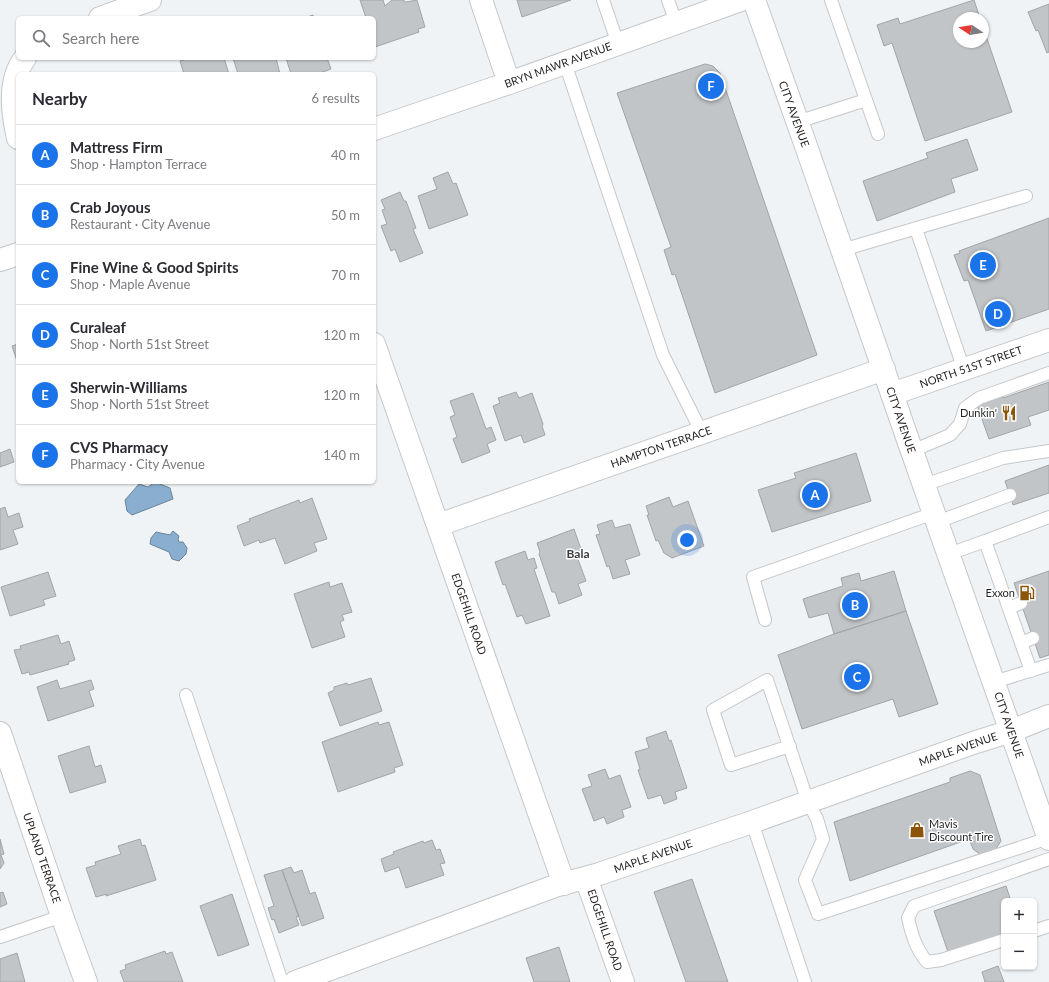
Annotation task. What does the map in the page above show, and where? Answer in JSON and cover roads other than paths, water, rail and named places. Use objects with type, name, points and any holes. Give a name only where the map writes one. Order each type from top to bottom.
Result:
[{"type":"main road","points":[[106,16],[150,0]]},
{"type":"main road","points":[[481,0],[509,83]]},
{"type":"main road","name":"BRYN MAWR AVENUE","points":[[376,129],[741,0]]},
{"type":"main road","name":"CITY AVENUE","points":[[754,0],[1049,839]]},
{"type":"main road","points":[[18,72],[24,60]]},
{"type":"main road","points":[[16,76],[13,113],[16,128]]},
{"type":"main road","points":[[0,260],[16,255]]},
{"type":"main road","name":"NORTH 51ST STREET","points":[[892,394],[1049,340]]},
{"type":"main road","name":"EDGEHILL ROAD","points":[[376,350],[564,884]]},
{"type":"main road","name":"HAMPTON TERRACE","points":[[438,525],[884,370]]},
{"type":"main road","name":"MAPLE AVENUE","points":[[295,982],[564,884],[752,822],[973,743],[1011,731],[1049,716]]},
{"type":"main road","name":"UPLAND TERRACE","points":[[0,733],[86,982]]},
{"type":"main road","name":"EDGEHILL ROAD","points":[[586,878],[623,982]]},
{"type":"lane","points":[[603,0],[618,44]]},
{"type":"lane","points":[[668,0],[676,23]]},
{"type":"lane","points":[[831,0],[878,134]]},
{"type":"lane","points":[[565,63],[663,355],[702,433]]},
{"type":"lane","points":[[797,122],[866,100]]},
{"type":"lane","points":[[842,250],[1026,196]]},
{"type":"lane","points":[[916,229],[964,370]]},
{"type":"lane","points":[[912,451],[950,435],[960,424],[965,408],[979,398],[1049,373]]},
{"type":"lane","points":[[924,486],[1003,458],[1049,450]]},
{"type":"lane","points":[[765,620],[753,577],[935,517],[1010,495]]},
{"type":"lane","points":[[949,554],[1049,517]]},
{"type":"lane","points":[[985,541],[1031,671]]},
{"type":"lane","points":[[1009,608],[1021,603]]},
{"type":"lane","points":[[1021,643],[1033,638]]},
{"type":"lane","points":[[994,682],[1049,665]]},
{"type":"lane","points":[[790,746],[731,765],[713,710],[767,680],[790,746],[808,802],[818,819],[823,840],[805,880],[818,914],[1049,839]]},
{"type":"lane","points":[[186,695],[282,982]]},
{"type":"lane","points":[[752,822],[805,982]]},
{"type":"lane","points":[[1001,941],[941,960],[927,962],[920,953],[912,935],[908,918],[914,906],[1049,859]]},
{"type":"lane","points":[[0,937],[62,916]]},
{"type":"lane","points":[[1037,929],[1049,926]]},
{"type":"water","points":[[139,484],[148,487],[152,484],[160,484],[170,488],[173,499],[132,515],[127,511],[125,500]]},
{"type":"water","points":[[173,531],[179,536],[179,542],[183,542],[187,548],[186,554],[179,561],[172,559],[169,552],[150,544],[151,538],[156,532],[170,535]]},
{"type":"place","name":"CVS Pharmacy","points":[[711,86]]},
{"type":"place","name":"Sherwin-Williams","points":[[983,265]]},
{"type":"place","name":"Curaleaf","points":[[998,314]]},
{"type":"place","name":"Dunkin'","points":[[1009,413]]},
{"type":"place","name":"Mattress Firm","points":[[815,495]]},
{"type":"place","name":"Exxon","points":[[1027,593]]},
{"type":"place","name":"Crab Joyous","points":[[855,605]]},
{"type":"place","name":"Fine Wine & Good Spirits","points":[[857,677]]},
{"type":"place","name":"Mavis Discount Tire","points":[[917,830]]},
{"type":"district","name":"Bala","points":[[578,554]]}]
